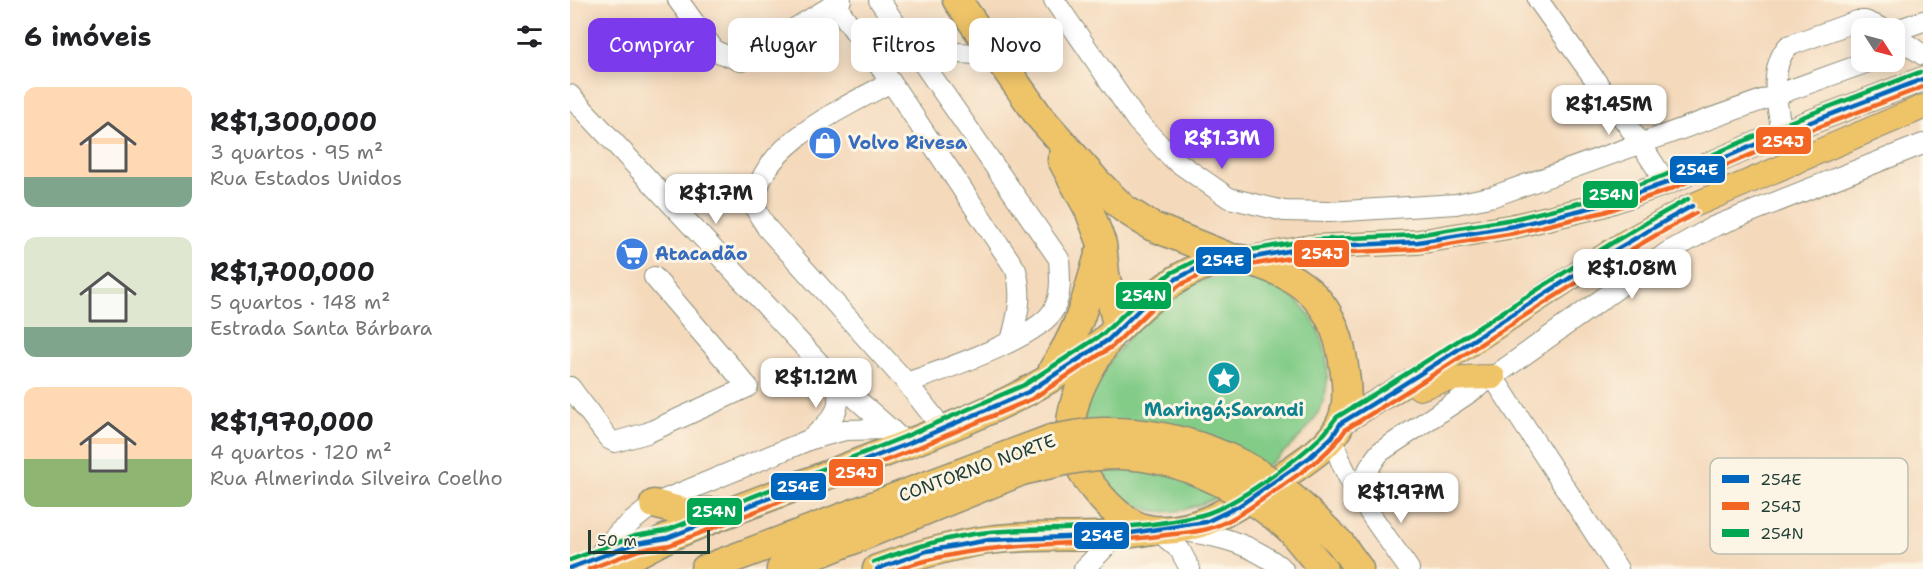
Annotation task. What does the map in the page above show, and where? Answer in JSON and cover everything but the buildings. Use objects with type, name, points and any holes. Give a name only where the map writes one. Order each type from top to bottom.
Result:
[{"type":"highway","points":[[957,0],[970,18]]},
{"type":"highway","points":[[877,569],[927,551],[989,540],[1117,535],[1161,531],[1206,522],[1239,506],[1310,457],[1336,430],[1347,401],[1341,344],[1334,322],[1304,285],[1151,226],[1123,208],[1039,116],[1008,72]]},
{"type":"highway","points":[[1039,116],[1089,210],[1102,244],[1113,334],[1086,372],[1071,412],[1069,434],[1073,452],[1081,471],[1109,506],[1131,524],[1161,531]]},
{"type":"highway","points":[[1044,382],[1081,321],[1102,244]]},
{"type":"highway","points":[[601,564],[737,511],[899,437],[943,429],[1044,382],[1113,334],[1151,298],[1176,279],[1202,266],[1238,259]]},
{"type":"highway","name":"CONTORNO NORTE","points":[[705,569],[1051,439],[1100,432],[1157,436],[1222,454],[1293,498],[1340,543],[1359,569]]},
{"type":"highway","name":"CONTORNO NORTE","points":[[781,569],[1022,471],[1065,460],[1119,455],[1161,460],[1207,476],[1255,502],[1290,529],[1323,569]]},
{"type":"highway","points":[[654,504],[684,512],[737,511]]},
{"type":"main road","points":[[1238,259],[1310,247],[1418,242],[1514,226],[1602,205],[1666,183],[1782,133],[1923,79]]},
{"type":"main road","points":[[1336,430],[1624,243],[1678,213],[1923,107]]},
{"type":"main road","points":[[1370,407],[1440,379],[1493,377]]},
{"type":"street","points":[[678,0],[715,51],[741,62],[838,2],[1016,270],[1021,303],[1011,341]]},
{"type":"street","points":[[879,0],[892,18]]},
{"type":"street","points":[[1054,0],[1137,121],[1173,159],[1229,198],[1284,211],[1329,212],[1456,204],[1525,187],[1851,68]]},
{"type":"street","points":[[1538,0],[1641,144],[1666,183]]},
{"type":"street","points":[[1905,28],[1923,21]]},
{"type":"street","points":[[1782,133],[1775,95],[1778,63],[1788,46],[1851,23]]},
{"type":"street","points":[[907,383],[1011,341],[1042,324],[1054,310],[1061,285],[1059,259],[931,72]]},
{"type":"street","points":[[891,82],[800,135],[773,160],[759,184],[756,209],[767,228],[907,383],[943,429]]},
{"type":"street","points":[[570,95],[835,380],[899,437]]},
{"type":"street","points":[[1362,500],[1363,479],[1369,465],[1380,452],[1493,377],[1668,252],[1713,227],[1923,144]]},
{"type":"street","points":[[570,387],[609,439],[615,442],[647,433],[748,387],[654,276]]},
{"type":"street","points":[[1493,377],[1618,569]]},
{"type":"street","points":[[811,439],[830,421],[838,407],[840,399],[835,380]]},
{"type":"street","points":[[570,568],[601,564],[620,531],[654,504],[811,439],[845,430],[899,437]]},
{"type":"street","points":[[1336,430],[1341,464],[1362,500],[1409,569]]},
{"type":"street","points":[[1161,531],[1180,550],[1190,569]]},
{"type":"street","points":[[1161,531],[1209,534],[1239,542],[1269,557],[1283,569]]},
{"type":"street","points":[[1084,569],[1117,535]]},
{"type":"green space","points":[[1239,276],[1282,290],[1297,300],[1309,314],[1318,329],[1327,364],[1327,382],[1323,400],[1316,416],[1291,446],[1234,488],[1194,507],[1176,511],[1158,511],[1140,506],[1124,498],[1110,486],[1096,468],[1089,453],[1084,430],[1086,410],[1095,387],[1108,364],[1125,342],[1165,303],[1203,280]]},
{"type":"transit line","name":"254N","points":[[570,560],[635,536],[665,531],[904,437],[1024,385],[1103,334],[1146,293],[1171,273],[1199,259],[1230,251],[1244,251],[1310,240],[1417,235],[1513,219],[1600,198],[1663,176],[1779,126],[1920,72]]},
{"type":"transit line","name":"254E","points":[[570,568],[637,543],[667,538],[907,444],[1028,392],[1108,340],[1151,298],[1176,279],[1202,266],[1231,258],[1244,259],[1310,247],[1418,242],[1514,226],[1602,205],[1666,183],[1782,133],[1923,79]]},
{"type":"transit line","name":"254J","points":[[589,569],[639,550],[670,545],[910,451],[1032,399],[1113,346],[1156,304],[1180,285],[1205,273],[1232,266],[1245,266],[1311,254],[1419,249],[1515,233],[1604,212],[1669,190],[1785,140],[1923,87]]},
{"type":"transit line","name":"254N","points":[[874,562],[959,536],[1016,530],[1123,527],[1176,521],[1216,510],[1249,492],[1283,468],[1323,435],[1337,417],[1555,278],[1688,199]]},
{"type":"transit line","name":"254E","points":[[877,569],[927,551],[989,540],[1117,535],[1206,522],[1239,506],[1310,457],[1332,437],[1341,423],[1559,285],[1692,206]]},
{"type":"transit line","name":"254J","points":[[899,569],[964,552],[1031,545],[1133,539],[1186,533],[1217,526],[1237,516],[1309,467],[1333,446],[1346,429],[1563,291],[1696,213]]},
{"type":"place","name":"Volvo Rivesa","points":[[825,143]]},
{"type":"place","name":"Atacadão","points":[[632,254]]},
{"type":"place","name":"Maringá;Sarandi","points":[[1224,378]]}]
